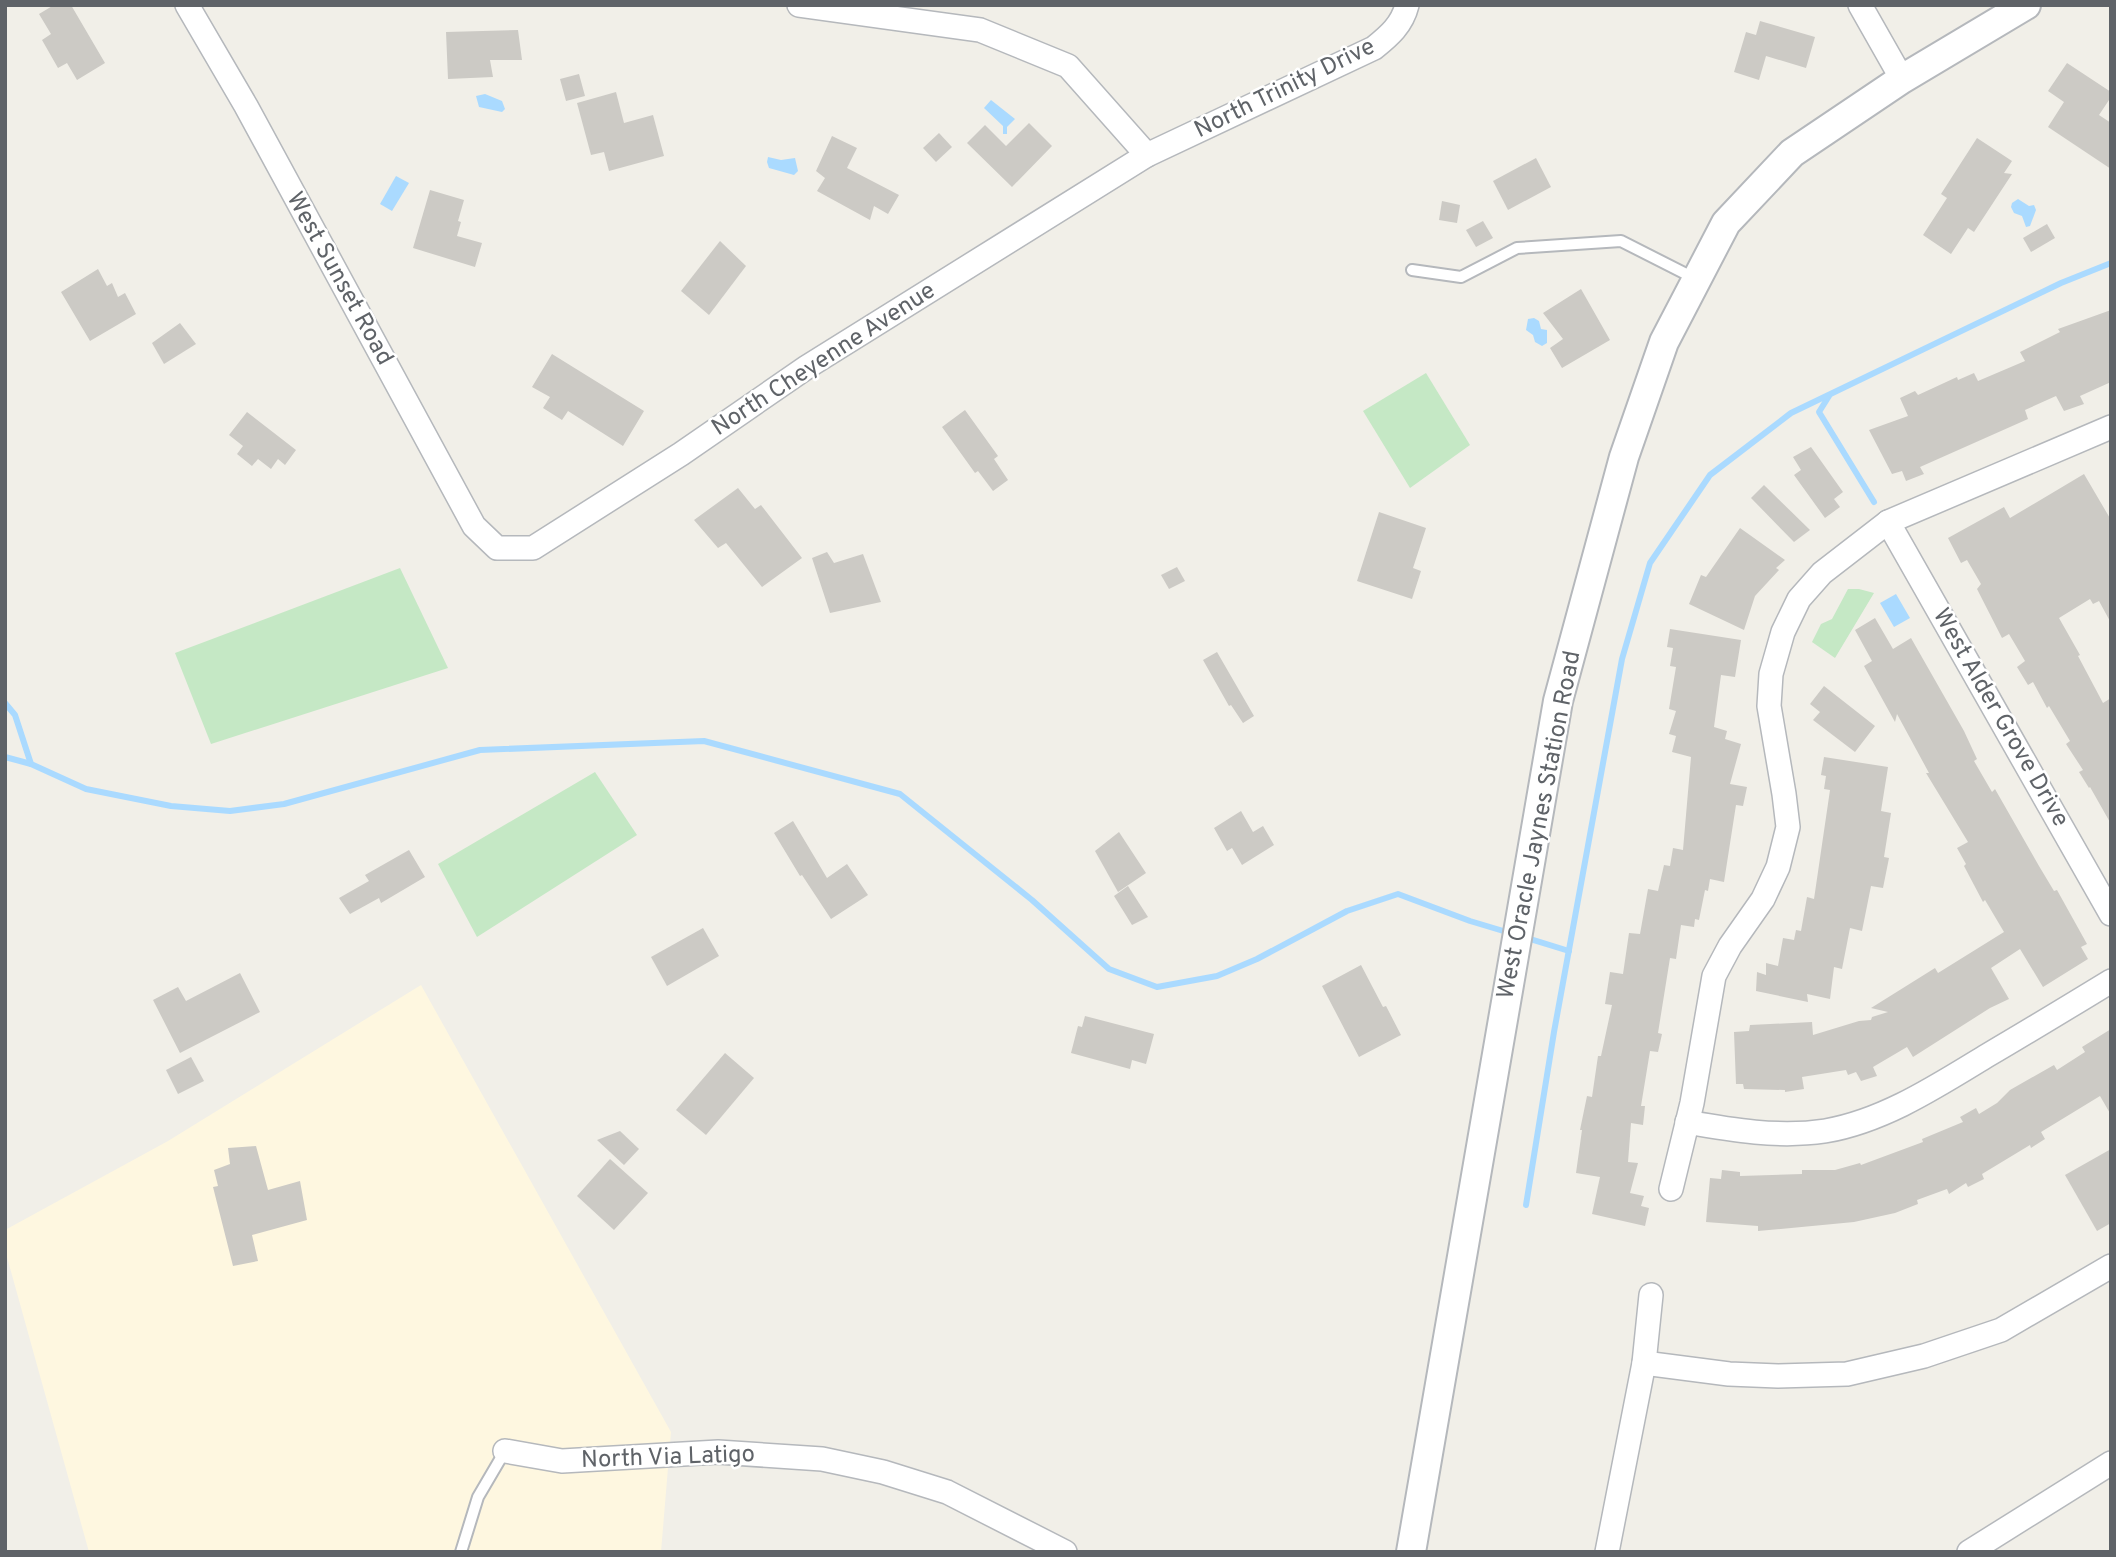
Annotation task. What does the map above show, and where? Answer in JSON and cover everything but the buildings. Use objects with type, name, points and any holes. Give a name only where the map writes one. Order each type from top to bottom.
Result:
[{"type":"street","name":"West Sunset Road","points":[[187,5],[246,106],[474,526],[497,548]]},
{"type":"street","points":[[799,5],[980,30],[1068,66],[1147,155]]},
{"type":"street","name":"North Trinity Drive","points":[[1147,155],[1374,48],[1390,36],[1404,18],[1407,5]]},
{"type":"street","points":[[1860,5],[1902,79]]},
{"type":"street","name":"West Oracle Jaynes Station Road","points":[[1411,1552],[1558,701],[1624,457],[1664,342],[1726,223],[1792,153],[1902,79],[2025,5]]},
{"type":"street","name":"North Cheyenne Avenue","points":[[497,548],[533,548],[681,454],[807,367],[1147,155]]},
{"type":"street","points":[[1671,1189],[1687,1122],[1714,976],[1730,946],[1763,899],[1777,867],[1787,827],[1769,706],[1771,674],[1783,632],[1798,599],[1822,573],[1888,522],[2110,429]]},
{"type":"street","name":"West Alder Grove Drive","points":[[1888,522],[2111,914]]},
{"type":"street","points":[[1687,1122],[1737,1131],[1778,1134],[1825,1130],[1864,1119],[1915,1100],[2111,981]]},
{"type":"street","points":[[1644,1363],[1728,1374],[1847,1374],[1924,1356],[2001,1330],[2111,1266]]},
{"type":"street","points":[[1607,1552],[1644,1363],[1651,1295]]},
{"type":"street","name":"North Via Latigo","points":[[505,1451],[562,1461],[718,1452],[822,1459],[883,1472],[947,1492],[1065,1552]]},
{"type":"street","points":[[1969,1552],[2111,1463]]},
{"type":"lane","points":[[1412,270],[1461,277],[1517,248],[1621,241],[1697,279]]},
{"type":"lane","points":[[461,1552],[478,1497],[505,1451]]},
{"type":"shaded area","points":[[421,985],[671,1432],[661,1552],[89,1552],[5,1250],[5,1230],[168,1141]]},
{"type":"green space","points":[[1426,373],[1470,445],[1410,488],[1363,411]]},
{"type":"green space","points":[[400,568],[448,668],[211,744],[175,653]]},
{"type":"green space","points":[[1848,589],[1874,593],[1835,658],[1812,642],[1821,624],[1832,619]]},
{"type":"green space","points":[[595,772],[637,835],[477,937],[438,864]]},
{"type":"water","points":[[485,94],[502,101],[505,109],[502,112],[479,107],[476,96]]},
{"type":"water","points":[[991,100],[1015,119],[1007,127],[1007,134],[1003,134],[1003,126],[984,108]]},
{"type":"water","points":[[768,157],[781,160],[795,158],[798,171],[794,175],[769,168]]},
{"type":"water","points":[[396,176],[409,183],[392,211],[380,204]]},
{"type":"water","points":[[2018,199],[2029,206],[2034,205],[2036,210],[2030,226],[2026,227],[2022,216],[2014,213],[2011,207]]},
{"type":"water","points":[[1528,319],[1539,321],[1541,329],[1547,330],[1547,343],[1542,346],[1535,342],[1533,335],[1526,330]]},
{"type":"water","points":[[1896,594],[1910,618],[1894,627],[1880,603]]},
{"type":"waterway","points":[[1526,1205],[1554,1032],[1622,659],[1650,563],[1710,475],[1791,413],[2061,283],[2111,263]]},
{"type":"waterway","points":[[1829,396],[1819,412],[1874,502]]},
{"type":"waterway","points":[[5,703],[15,715],[31,764]]},
{"type":"waterway","points":[[5,757],[31,764],[86,789],[171,806],[230,811],[284,804],[480,750],[704,741],[900,794],[1032,900],[1109,969],[1157,987],[1217,976],[1257,959],[1347,911],[1398,894],[1510,933]]},
{"type":"waterway","points":[[1524,937],[1569,951]]}]
